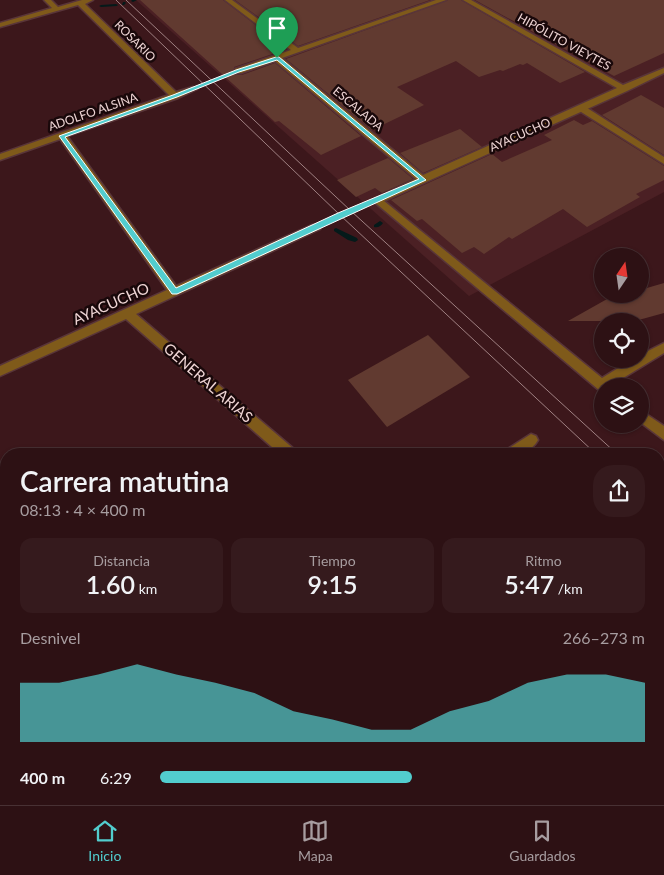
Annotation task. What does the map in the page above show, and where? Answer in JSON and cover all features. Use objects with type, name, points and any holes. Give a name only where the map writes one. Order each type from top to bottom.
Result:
[{"type":"street","points":[[47,0],[56,10]]},
{"type":"street","points":[[0,25],[90,0]]},
{"type":"street","points":[[228,0],[297,51]]},
{"type":"street","points":[[238,71],[443,0]]},
{"type":"street","name":"HIPÓLITO VIEYTES","points":[[466,0],[624,88]]},
{"type":"street","name":"ROSARIO","points":[[80,3],[175,96]]},
{"type":"street","name":"ESCALADA","points":[[277,58],[423,180]]},
{"type":"street","name":"AYACUCHO","points":[[377,200],[664,70]]},
{"type":"street","name":"ADOLFO ALSINA","points":[[0,157],[193,89]]},
{"type":"street","points":[[581,108],[664,161]]},
{"type":"street","points":[[62,136],[174,292]]},
{"type":"street","points":[[377,200],[594,379]]},
{"type":"street","name":"AYACUCHO","points":[[0,371],[316,227]]},
{"type":"street","name":"GENERAL ARIAS","points":[[127,313],[283,448]]},
{"type":"street","points":[[614,378],[652,353],[664,348]]},
{"type":"street","points":[[649,422],[664,434]]},
{"type":"street","points":[[520,448],[531,440]]},
{"type":"path","points":[[193,89],[238,71]]},
{"type":"path","points":[[316,227],[377,200]]},
{"type":"shaded area","points":[[136,0],[664,0],[664,192],[469,296]]},
{"type":"building","points":[[140,0],[223,0],[287,49],[234,67],[234,74],[242,75],[275,63],[361,136],[321,155],[279,121],[275,122]]},
{"type":"building","points":[[235,0],[430,0],[298,46]]},
{"type":"building","points":[[448,0],[461,0],[585,72],[560,83],[527,63],[479,77],[456,61],[397,87],[424,105],[372,130],[286,59]]},
{"type":"building","points":[[475,0],[664,0],[664,53],[614,76]]},
{"type":"building","points":[[641,95],[664,108],[664,155],[602,115]]},
{"type":"building","points":[[574,120],[583,125],[592,121],[664,166],[664,180],[636,194],[640,197],[587,227],[563,209],[512,239],[509,237],[484,254],[474,247],[462,253],[422,219],[417,221],[391,200],[492,154],[502,162],[552,140],[544,135]]},
{"type":"building","points":[[460,129],[482,147],[423,173],[400,153]]},
{"type":"building","points":[[388,158],[413,179],[382,193],[375,188],[356,197],[337,180]]},
{"type":"building","points":[[664,283],[664,313],[649,317],[649,313],[594,313],[594,321],[568,321],[600,303],[649,303],[649,287]]},
{"type":"building","points":[[428,335],[470,377],[387,427],[348,380]]},
{"type":"waterway","points":[[101,6],[116,5]]},
{"type":"waterway","points":[[376,226],[380,223]]},
{"type":"waterway","points":[[336,230],[355,240]]},
{"type":"tram line","points":[[116,0],[340,215],[590,448]]},
{"type":"tram line","points":[[126,0],[351,211],[610,448]]},
{"type":"route","points":[[277,58],[423,180],[340,215],[174,292],[62,136],[277,58]]}]
